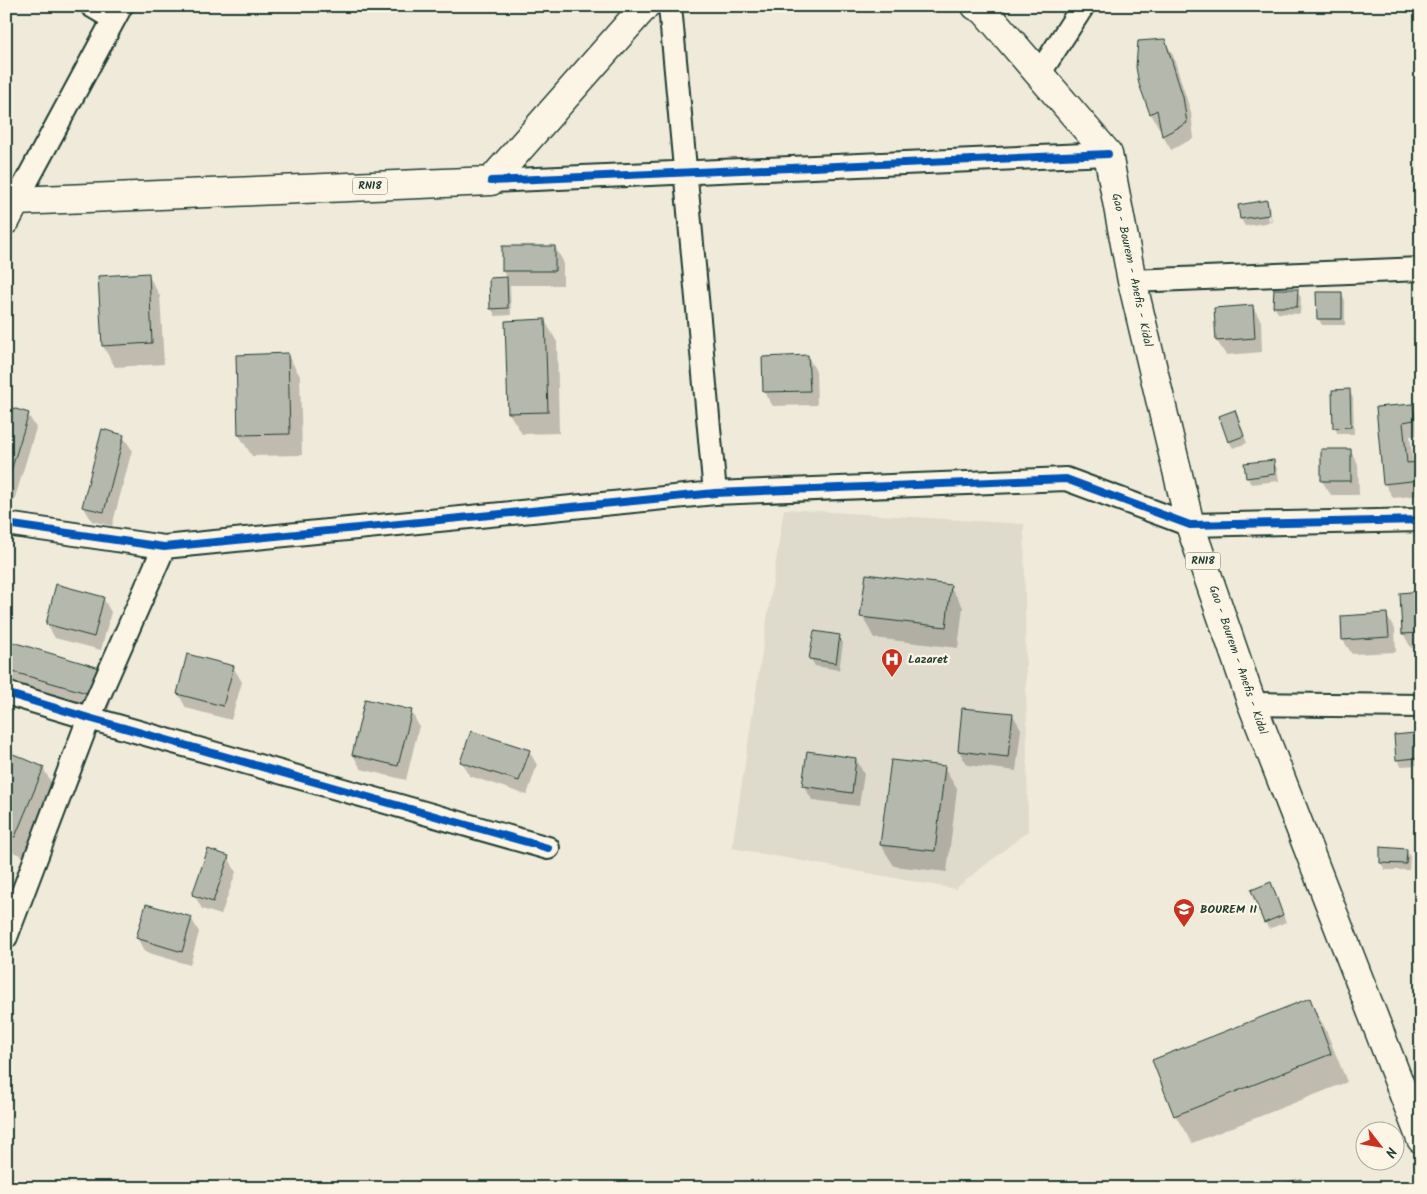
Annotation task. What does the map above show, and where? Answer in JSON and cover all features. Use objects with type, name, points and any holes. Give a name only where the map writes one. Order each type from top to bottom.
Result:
[{"type":"main road","points":[[491,181],[645,6]]},
{"type":"main road","name":"Gao - Bourem - Anefis - Kidal","points":[[976,6],[984,10],[1108,154],[1132,281],[1190,525],[1252,704],[1421,1139]]},
{"type":"main road","name":"RN18","points":[[11,211],[491,181]]},
{"type":"street","points":[[11,211],[118,13],[92,6]]},
{"type":"street","points":[[670,6],[715,493]]},
{"type":"street","points":[[1040,74],[1083,6]]},
{"type":"street","points":[[491,181],[1108,154]]},
{"type":"street","points":[[1132,281],[1421,269]]},
{"type":"street","points":[[6,524],[164,547],[715,493],[1066,479],[1190,525],[1421,520]]},
{"type":"street","points":[[6,937],[89,718],[164,547]]},
{"type":"street","points":[[6,693],[548,848]]},
{"type":"street","points":[[1252,704],[1421,706]]},
{"type":"shaded area","name":"Lazaret","points":[[784,509],[1024,524],[1028,831],[955,889],[732,848]]},
{"type":"building","points":[[1165,39],[1183,97],[1187,123],[1162,136],[1157,110],[1150,114],[1139,84],[1136,67],[1138,41]]},
{"type":"building","points":[[1267,200],[1269,215],[1240,219],[1238,205]]},
{"type":"building","points":[[502,246],[555,246],[555,271],[502,271]]},
{"type":"building","points":[[149,273],[152,343],[102,346],[98,276]]},
{"type":"building","points":[[507,277],[508,308],[490,309],[489,278]]},
{"type":"building","points":[[1274,289],[1298,289],[1297,307],[1273,307]]},
{"type":"building","points":[[1316,292],[1342,292],[1342,319],[1317,319]]},
{"type":"building","points":[[1253,305],[1255,338],[1216,341],[1214,308]]},
{"type":"building","points":[[545,319],[548,412],[508,413],[505,321]]},
{"type":"building","points":[[288,353],[290,434],[238,435],[236,355]]},
{"type":"building","points":[[808,355],[810,391],[763,392],[762,357]]},
{"type":"building","points":[[1350,389],[1351,427],[1333,428],[1332,390]]},
{"type":"building","points":[[1413,404],[1414,420],[1403,422],[1407,463],[1419,462],[1421,480],[1383,484],[1376,407]]},
{"type":"building","points":[[6,406],[29,413],[6,487]]},
{"type":"building","points":[[1235,410],[1244,436],[1228,442],[1219,416]]},
{"type":"building","points":[[102,429],[124,435],[104,512],[82,507]]},
{"type":"building","points":[[1321,449],[1351,449],[1351,481],[1321,481]]},
{"type":"building","points":[[1274,460],[1275,474],[1246,478],[1244,463]]},
{"type":"building","points":[[866,574],[951,585],[946,627],[860,617]]},
{"type":"building","points":[[56,584],[104,597],[94,637],[46,624]]},
{"type":"building","points":[[1421,591],[1421,633],[1402,634],[1400,593]]},
{"type":"building","points":[[1387,613],[1389,637],[1342,640],[1341,616]]},
{"type":"building","points":[[814,631],[840,635],[836,663],[809,659]]},
{"type":"building","points":[[6,640],[103,669],[94,695],[6,670]]},
{"type":"building","points":[[187,654],[234,666],[223,706],[177,694]]},
{"type":"building","points":[[365,699],[412,710],[398,766],[352,755]]},
{"type":"building","points":[[962,708],[1013,713],[1008,757],[958,751]]},
{"type":"building","points":[[471,731],[530,750],[519,781],[460,762]]},
{"type":"building","points":[[1415,733],[1417,758],[1396,760],[1394,735]]},
{"type":"building","points":[[6,751],[44,767],[15,837],[6,834]]},
{"type":"building","points":[[807,751],[856,758],[852,793],[802,786]]},
{"type":"building","points":[[891,760],[945,766],[935,851],[880,845]]},
{"type":"building","points":[[1380,847],[1407,849],[1406,864],[1380,863]]},
{"type":"building","points":[[208,849],[229,856],[213,902],[192,895]]},
{"type":"building","points":[[1271,882],[1283,915],[1264,923],[1251,890]]},
{"type":"building","points":[[146,904],[192,917],[182,952],[136,938]]},
{"type":"building","points":[[1310,998],[1331,1054],[1174,1116],[1152,1060]]},
{"type":"building","points":[[1301,1179],[1303,1188],[1276,1188],[1275,1185]]},
{"type":"cycle path","points":[[491,181],[1108,154]]},
{"type":"cycle path","points":[[6,524],[164,547],[715,493],[1066,479],[1190,525],[1421,520]]},
{"type":"cycle path","points":[[6,693],[548,848]]},
{"type":"place","name":"Lazaret","points":[[892,678]]},
{"type":"place","name":"BOUREM II","points":[[1184,928]]}]
